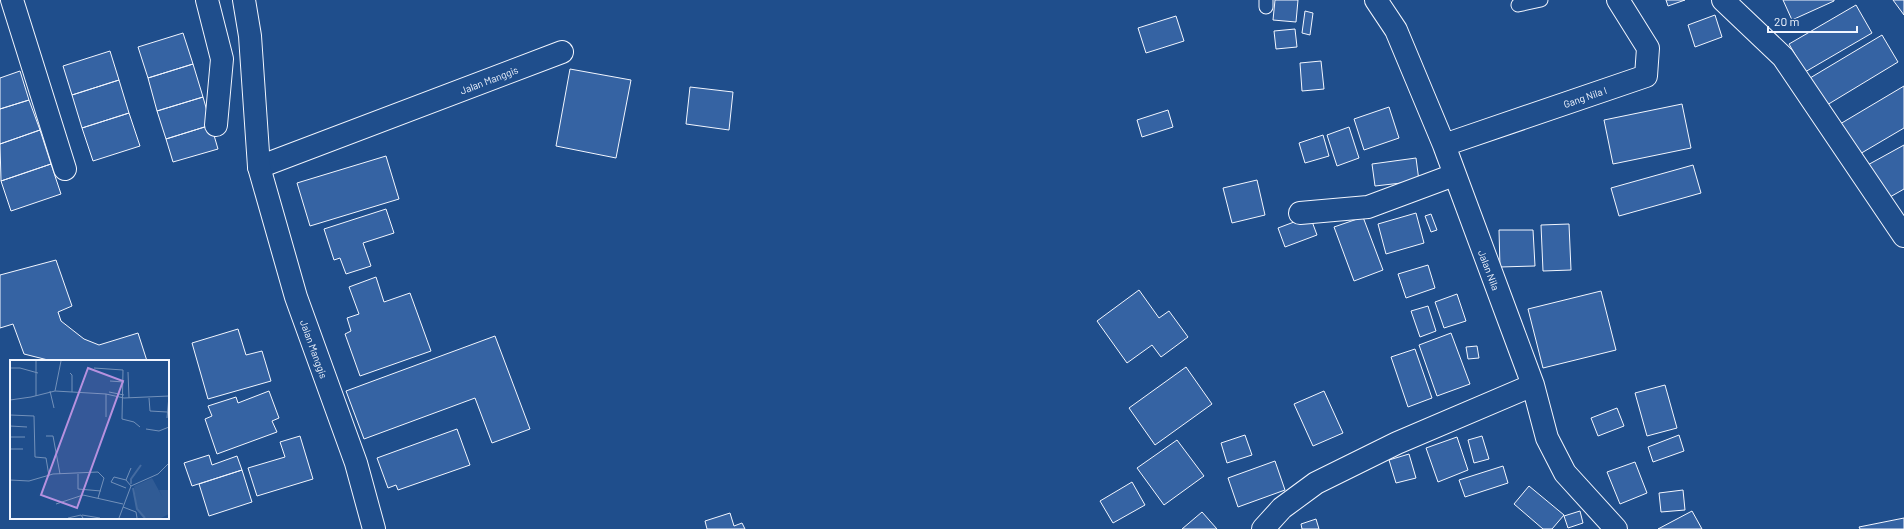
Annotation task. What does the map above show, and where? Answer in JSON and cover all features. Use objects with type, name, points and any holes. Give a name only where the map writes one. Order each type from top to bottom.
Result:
[{"type":"street","points":[[12,0],[65,170]]},
{"type":"street","points":[[207,0],[222,59],[216,125]]},
{"type":"street","name":"Jalan Manggis","points":[[244,0],[250,36],[259,167],[296,297],[356,463],[374,529]]},
{"type":"street","name":"Jalan Nila","points":[[1376,0],[1396,30],[1444,144],[1454,175],[1533,385],[1547,438],[1565,473],[1605,525]]},
{"type":"street","points":[[1723,0],[1783,57],[1904,236]]},
{"type":"street","name":"Gang Nila I","points":[[1444,144],[1646,76],[1648,48],[1615,1]]},
{"type":"street","name":"Jalan Manggis","points":[[259,167],[562,52]]},
{"type":"street","points":[[1300,213],[1368,207],[1454,175]]},
{"type":"street","points":[[1263,529],[1282,508],[1316,483],[1397,443],[1533,385]]},
{"type":"lane","points":[[1518,5],[1541,0]]},
{"type":"building","points":[[1275,0],[1298,0],[1296,22],[1273,20]]},
{"type":"building","points":[[1666,0],[1685,0],[1668,6]]},
{"type":"building","points":[[1783,0],[1834,0],[1834,1],[1792,20]]},
{"type":"building","points":[[1893,0],[1904,0],[1904,15]]},
{"type":"building","points":[[1856,5],[1872,33],[1805,72],[1789,44]]},
{"type":"building","points":[[1305,11],[1313,13],[1310,35],[1302,33]]},
{"type":"building","points":[[1715,15],[1722,37],[1695,47],[1688,25]]},
{"type":"building","points":[[1176,16],[1184,41],[1146,53],[1138,28]]},
{"type":"building","points":[[1295,29],[1297,47],[1276,49],[1274,31]]},
{"type":"building","points":[[183,33],[193,64],[148,78],[138,47]]},
{"type":"building","points":[[1882,35],[1898,62],[1822,108],[1805,81]]},
{"type":"building","points":[[110,51],[119,80],[72,95],[63,66]]},
{"type":"building","points":[[1321,61],[1324,89],[1302,91],[1300,63]]},
{"type":"building","points":[[193,64],[203,97],[157,111],[148,78]]},
{"type":"building","points":[[570,69],[631,80],[616,158],[556,146]]},
{"type":"building","points":[[20,71],[29,100],[0,109],[0,78]]},
{"type":"building","points":[[119,80],[129,113],[82,128],[72,95]]},
{"type":"building","points":[[1904,86],[1904,128],[1853,158],[1835,127]]},
{"type":"building","points":[[690,87],[733,92],[729,130],[686,124]]},
{"type":"building","points":[[203,97],[211,125],[166,139],[157,111]]},
{"type":"building","points":[[29,100],[40,130],[0,144],[0,109]]},
{"type":"building","points":[[1682,104],[1691,148],[1613,164],[1604,120]]},
{"type":"building","points":[[1389,107],[1399,138],[1364,150],[1354,119]]},
{"type":"building","points":[[1168,110],[1173,127],[1142,137],[1137,120]]},
{"type":"building","points":[[129,113],[140,146],[93,161],[82,128]]},
{"type":"building","points":[[211,125],[218,149],[173,162],[166,139]]},
{"type":"building","points":[[1349,127],[1359,158],[1337,166],[1327,135]]},
{"type":"building","points":[[40,130],[51,164],[1,181],[0,144]]},
{"type":"building","points":[[1323,135],[1329,156],[1305,163],[1299,143]]},
{"type":"building","points":[[1904,145],[1904,189],[1883,201],[1864,167]]},
{"type":"building","points":[[386,156],[399,199],[310,226],[297,183]]},
{"type":"building","points":[[1416,158],[1419,181],[1375,186],[1372,164]]},
{"type":"building","points":[[51,164],[61,194],[11,211],[1,181]]},
{"type":"building","points":[[1693,165],[1701,193],[1619,216],[1611,188]]},
{"type":"building","points":[[1257,180],[1265,215],[1232,223],[1223,188]]},
{"type":"building","points":[[386,209],[394,233],[363,243],[371,266],[346,274],[340,258],[334,260],[324,229]]},
{"type":"building","points":[[1416,213],[1424,243],[1386,254],[1378,224]]},
{"type":"building","points":[[1431,214],[1437,230],[1431,232],[1425,216]]},
{"type":"building","points":[[1310,216],[1317,235],[1285,247],[1278,228]]},
{"type":"building","points":[[1363,217],[1383,270],[1354,281],[1334,227]]},
{"type":"building","points":[[1569,224],[1571,270],[1543,271],[1541,225]]},
{"type":"building","points":[[1499,230],[1533,230],[1535,266],[1500,267]]},
{"type":"building","points":[[56,260],[72,306],[58,312],[61,321],[84,339],[99,345],[138,333],[147,360],[48,360],[24,354],[13,324],[0,328],[0,275]]},
{"type":"building","points":[[1428,265],[1435,288],[1406,298],[1398,274]]},
{"type":"building","points":[[376,277],[384,302],[410,293],[431,351],[360,376],[345,334],[351,331],[347,318],[359,314],[349,287]]},
{"type":"building","points":[[1139,290],[1159,318],[1169,311],[1188,337],[1161,357],[1152,345],[1127,363],[1097,321]]},
{"type":"building","points":[[1601,291],[1616,350],[1543,368],[1528,309]]},
{"type":"building","points":[[1457,294],[1466,321],[1444,328],[1435,302]]},
{"type":"building","points":[[1428,306],[1436,331],[1420,337],[1411,311]]},
{"type":"building","points":[[238,329],[246,355],[262,351],[271,381],[208,399],[192,343]]},
{"type":"building","points":[[1451,333],[1470,384],[1437,396],[1419,345]]},
{"type":"building","points":[[495,336],[530,429],[492,443],[475,398],[364,439],[346,391]]},
{"type":"building","points":[[1477,346],[1479,358],[1468,359],[1466,347]]},
{"type":"building","points":[[1415,349],[1432,398],[1408,407],[1391,357]]},
{"type":"building","points":[[1186,367],[1212,404],[1155,445],[1129,408]]},
{"type":"building","points":[[1665,385],[1677,428],[1647,436],[1635,393]]},
{"type":"building","points":[[269,391],[279,418],[272,421],[277,432],[217,454],[205,419],[212,416],[208,406],[236,397],[238,403]]},
{"type":"building","points":[[1324,391],[1343,433],[1313,446],[1294,404]]},
{"type":"building","points":[[1617,408],[1624,426],[1598,436],[1591,418]]},
{"type":"building","points":[[457,429],[470,465],[398,490],[396,485],[388,488],[377,458]]},
{"type":"building","points":[[1245,435],[1252,455],[1227,463],[1221,443]]},
{"type":"building","points":[[1679,435],[1684,451],[1653,462],[1648,447]]},
{"type":"building","points":[[300,436],[313,479],[257,496],[248,468],[285,457],[280,442]]},
{"type":"building","points":[[1482,436],[1489,459],[1474,463],[1468,440]]},
{"type":"building","points":[[1457,437],[1468,470],[1438,482],[1426,448]]},
{"type":"building","points":[[1177,440],[1204,476],[1164,505],[1137,468]]},
{"type":"building","points":[[1409,454],[1416,478],[1396,483],[1389,460]]},
{"type":"building","points":[[209,455],[212,465],[237,456],[242,470],[192,486],[184,463]]},
{"type":"building","points":[[1275,461],[1285,490],[1238,507],[1228,478]]},
{"type":"building","points":[[1635,462],[1647,493],[1620,504],[1607,472]]},
{"type":"building","points":[[1503,466],[1508,483],[1465,497],[1459,480]]},
{"type":"building","points":[[242,470],[252,502],[209,516],[199,484]]},
{"type":"building","points":[[1132,482],[1145,505],[1113,523],[1100,501]]},
{"type":"building","points":[[1529,486],[1564,515],[1552,529],[1543,529],[1514,504]]},
{"type":"building","points":[[1683,490],[1685,510],[1661,512],[1659,493]]},
{"type":"building","points":[[1580,511],[1583,523],[1568,528],[1564,516]]},
{"type":"building","points":[[1692,511],[1702,529],[1658,529]]},
{"type":"building","points":[[1202,512],[1217,529],[1182,529]]},
{"type":"building","points":[[730,513],[734,526],[742,523],[745,529],[707,529],[705,521]]},
{"type":"building","points":[[1904,518],[1904,529],[1860,529],[1859,527]]},
{"type":"building","points":[[1316,519],[1319,529],[1302,529],[1301,524]]}]
